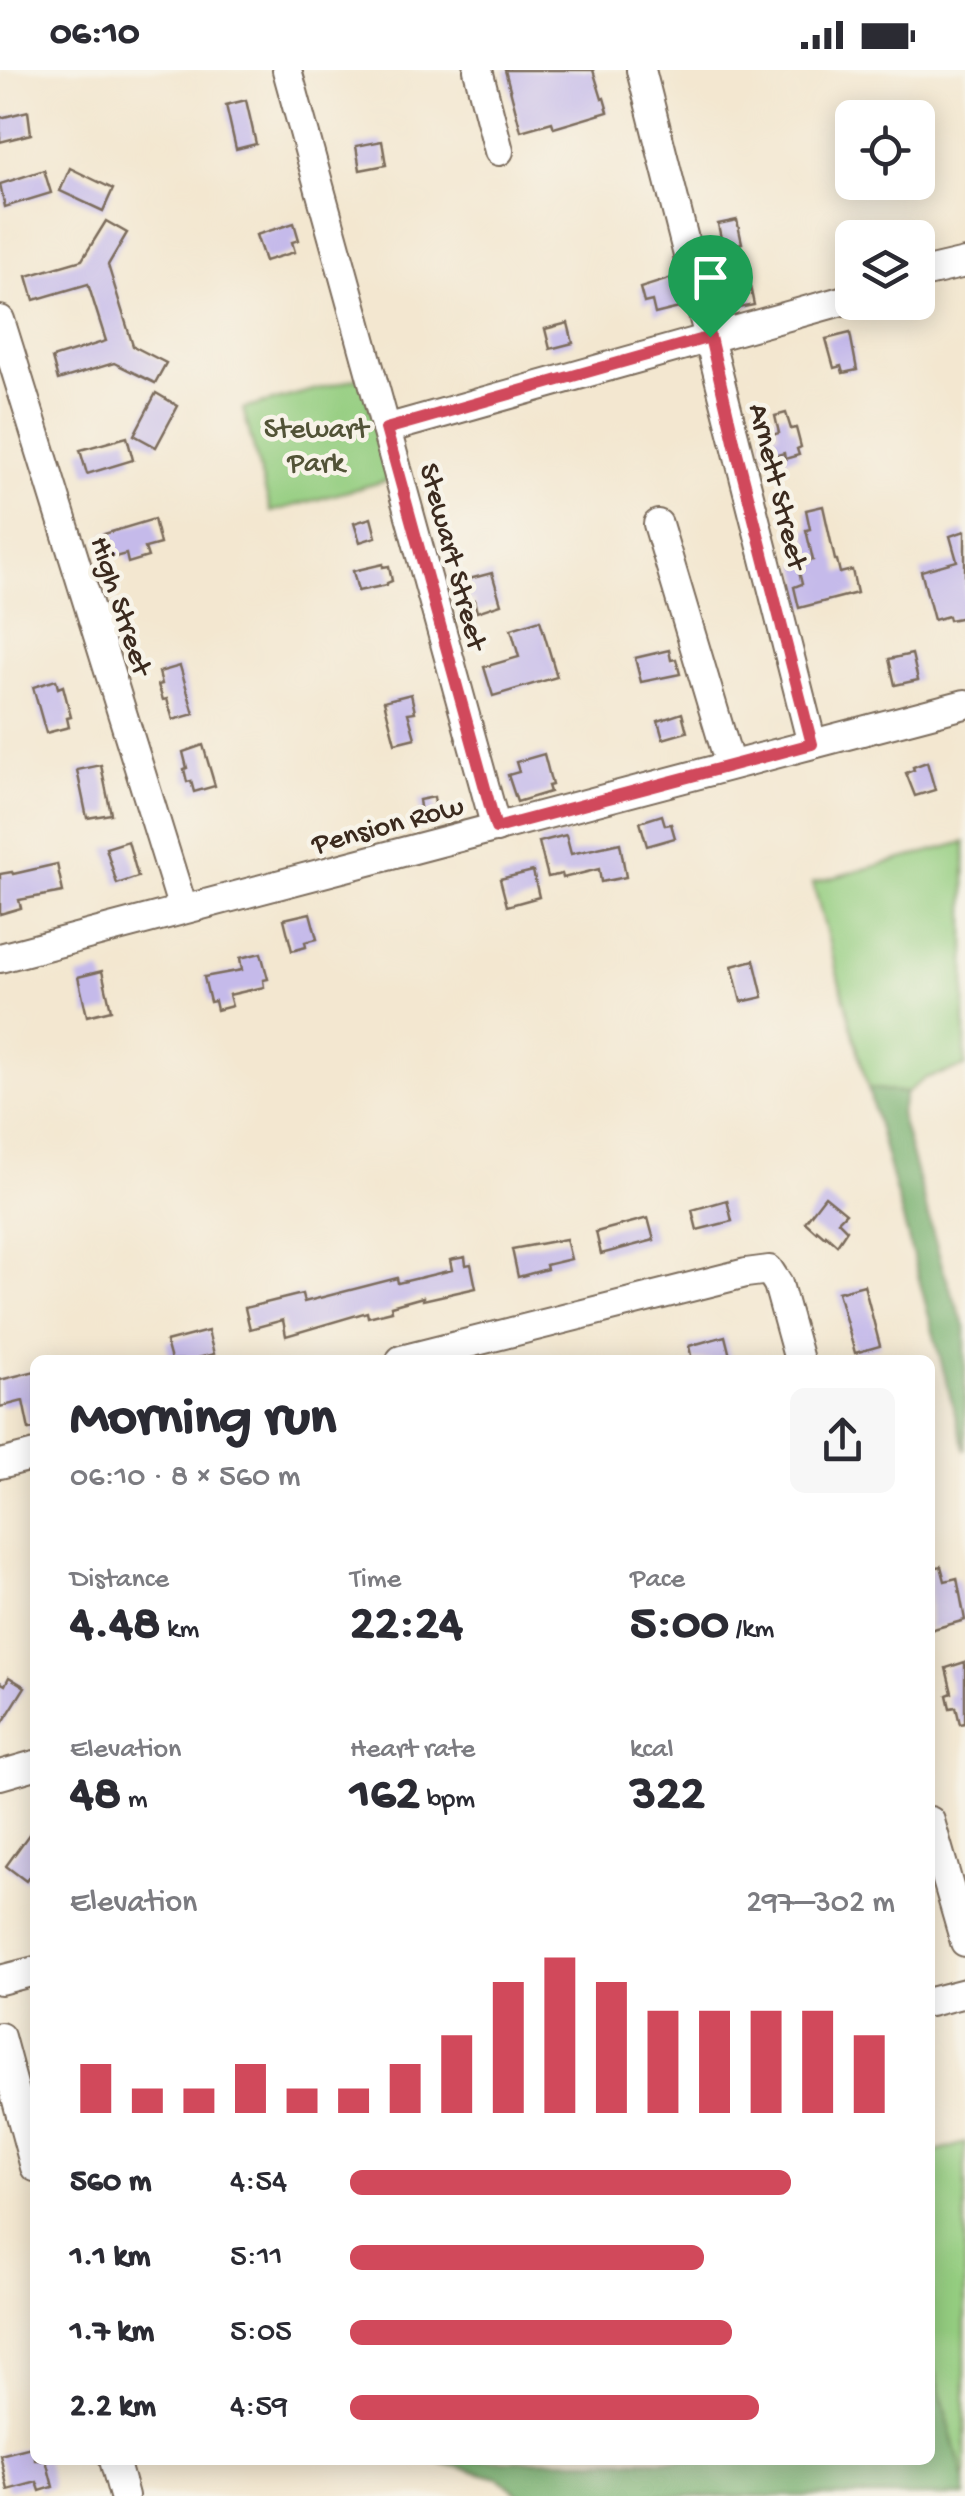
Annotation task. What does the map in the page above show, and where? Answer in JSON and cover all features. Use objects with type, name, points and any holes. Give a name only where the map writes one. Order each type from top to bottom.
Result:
[{"type":"street","name":"Stewart Street","points":[[287,70],[496,828]]},
{"type":"street","points":[[478,70],[499,152]]},
{"type":"street","name":"Arnett Street","points":[[641,70],[812,744]]},
{"type":"street","points":[[935,270],[965,263]]},
{"type":"street","points":[[386,429],[835,303]]},
{"type":"street","name":"High Street","points":[[0,320],[182,909]]},
{"type":"street","points":[[658,524],[730,766]]},
{"type":"street","name":"Pension Row","points":[[0,958],[965,704]]},
{"type":"street","points":[[421,1355],[769,1270],[778,1284],[798,1355]]},
{"type":"street","points":[[0,1464],[30,1456]]},
{"type":"street","points":[[0,1775],[30,1766]]},
{"type":"street","points":[[935,1838],[965,1942]]},
{"type":"street","points":[[0,1980],[30,1972]]},
{"type":"street","points":[[935,2001],[965,1993]]},
{"type":"street","points":[[0,2037],[30,2148]]},
{"type":"street","points":[[115,2465],[124,2496]]},
{"type":"green space","name":"Stewart Park","points":[[362,377],[389,480],[271,512],[243,409]]},
{"type":"green space","points":[[965,842],[965,1067],[926,1078],[906,1093],[868,1088],[813,883]]},
{"type":"green space","points":[[868,1088],[906,1093],[900,1114],[943,1269],[965,1327],[965,1451]]},
{"type":"green space","points":[[965,2143],[965,2484],[935,2372],[935,2152]]},
{"type":"green space","points":[[935,2372],[965,2496],[522,2496],[499,2478],[450,2465],[935,2465]]},
{"type":"building","points":[[505,70],[593,70],[608,112],[554,128],[552,122],[521,131]]},
{"type":"building","points":[[246,100],[256,144],[236,149],[226,105]]},
{"type":"building","points":[[28,111],[31,134],[0,142],[0,118]]},
{"type":"building","points":[[382,141],[386,165],[360,170],[356,146]]},
{"type":"building","points":[[70,168],[113,189],[103,211],[60,191]]},
{"type":"building","points":[[44,170],[51,193],[5,207],[0,184]]},
{"type":"building","points":[[737,220],[742,243],[723,248],[718,224]]},
{"type":"building","points":[[106,221],[127,233],[108,265],[133,346],[166,363],[155,383],[114,363],[58,380],[52,358],[106,341],[88,284],[34,300],[27,276],[82,260]]},
{"type":"building","points":[[294,223],[299,240],[292,242],[295,252],[265,261],[256,235]]},
{"type":"building","points":[[747,272],[754,305],[733,309],[730,276]]},
{"type":"building","points":[[675,277],[683,307],[655,314],[652,301],[644,303],[640,288]]},
{"type":"building","points":[[568,323],[573,343],[550,349],[545,329]]},
{"type":"building","points":[[850,333],[857,370],[843,373],[841,366],[834,368],[826,339]]},
{"type":"building","points":[[156,393],[178,406],[156,447],[134,435]]},
{"type":"building","points":[[786,413],[791,429],[796,428],[799,455],[785,459],[784,453],[767,458],[762,438],[779,433],[775,416]]},
{"type":"building","points":[[127,437],[133,460],[87,474],[80,450]]},
{"type":"building","points":[[823,506],[840,573],[852,570],[857,593],[799,608],[794,587],[802,584],[797,564],[813,560],[806,510]]},
{"type":"building","points":[[371,518],[376,537],[360,542],[354,523]]},
{"type":"building","points":[[154,519],[160,544],[145,548],[148,557],[128,563],[126,554],[111,558],[104,534]]},
{"type":"building","points":[[965,531],[965,617],[934,620],[921,571],[957,561],[950,536]]},
{"type":"building","points":[[389,566],[392,581],[358,591],[353,571]]},
{"type":"building","points":[[492,573],[501,604],[477,612],[474,600],[469,601],[465,584],[469,579]]},
{"type":"building","points":[[540,620],[557,677],[493,696],[484,667],[519,657],[511,629]]},
{"type":"building","points":[[669,650],[680,674],[641,682],[635,658]]},
{"type":"building","points":[[912,654],[918,680],[895,685],[889,659]]},
{"type":"building","points":[[180,666],[194,714],[173,720],[158,685],[162,684],[159,672]]},
{"type":"building","points":[[56,680],[58,688],[63,686],[71,717],[67,718],[69,727],[46,733],[33,687]]},
{"type":"building","points":[[411,694],[415,712],[408,713],[415,738],[395,743],[384,701]]},
{"type":"building","points":[[682,713],[687,732],[663,739],[658,721]]},
{"type":"building","points":[[203,745],[215,786],[194,792],[191,781],[187,782],[183,752]]},
{"type":"building","points":[[544,754],[552,785],[548,786],[550,792],[517,802],[508,775],[519,772],[516,762]]},
{"type":"building","points":[[927,762],[935,790],[915,796],[906,773]]},
{"type":"building","points":[[101,765],[111,814],[87,818],[77,770]]},
{"type":"building","points":[[434,797],[436,811],[421,814],[419,800]]},
{"type":"building","points":[[662,815],[665,825],[671,824],[675,838],[647,846],[640,822]]},
{"type":"building","points":[[566,835],[571,854],[620,843],[626,877],[601,882],[599,869],[563,878],[562,874],[548,877],[539,842]]},
{"type":"building","points":[[128,841],[138,877],[117,884],[106,848]]},
{"type":"building","points":[[57,864],[63,892],[19,900],[21,908],[0,914],[0,874]]},
{"type":"building","points":[[533,871],[539,897],[507,906],[500,879]]},
{"type":"building","points":[[310,913],[317,939],[292,951],[284,919]]},
{"type":"building","points":[[261,953],[268,979],[263,980],[264,987],[229,995],[232,1006],[217,1010],[215,1001],[210,1002],[204,977],[242,970],[240,958]]},
{"type":"building","points":[[754,960],[763,997],[741,1002],[732,966]]},
{"type":"building","points":[[102,971],[111,1010],[87,1016],[78,977]]},
{"type":"building","points":[[825,1196],[846,1213],[838,1221],[847,1230],[837,1245],[805,1222]]},
{"type":"building","points":[[727,1200],[732,1221],[697,1230],[692,1210]]},
{"type":"building","points":[[648,1218],[654,1240],[601,1254],[596,1232]]},
{"type":"building","points":[[566,1239],[571,1259],[518,1277],[512,1249]]},
{"type":"building","points":[[465,1257],[466,1265],[471,1264],[476,1288],[423,1297],[391,1306],[392,1311],[368,1317],[367,1312],[286,1336],[283,1320],[250,1329],[245,1308],[302,1294],[304,1302],[397,1278],[398,1283],[452,1270],[450,1260]]},
{"type":"building","points":[[864,1285],[880,1346],[855,1353],[838,1292]]},
{"type":"building","points":[[208,1331],[214,1354],[170,1355],[166,1342]]},
{"type":"building","points":[[725,1336],[730,1355],[691,1355],[689,1346]]},
{"type":"building","points":[[30,1372],[30,1430],[23,1401],[0,1407],[0,1380]]},
{"type":"building","points":[[941,1566],[945,1581],[957,1578],[965,1620],[935,1629],[935,1568]]},
{"type":"building","points":[[965,1662],[965,1723],[960,1724],[956,1707],[950,1708],[947,1695],[952,1693],[946,1668]]},
{"type":"building","points":[[9,1677],[25,1687],[0,1727],[0,1682],[5,1685]]},
{"type":"building","points":[[30,1833],[30,1876],[26,1881],[6,1866]]},
{"type":"building","points":[[30,2447],[30,2465],[47,2465],[53,2487],[40,2491],[37,2482],[8,2490],[0,2455]]},
{"type":"route","points":[[710,337],[812,744],[496,828],[386,429],[710,337]]}]
